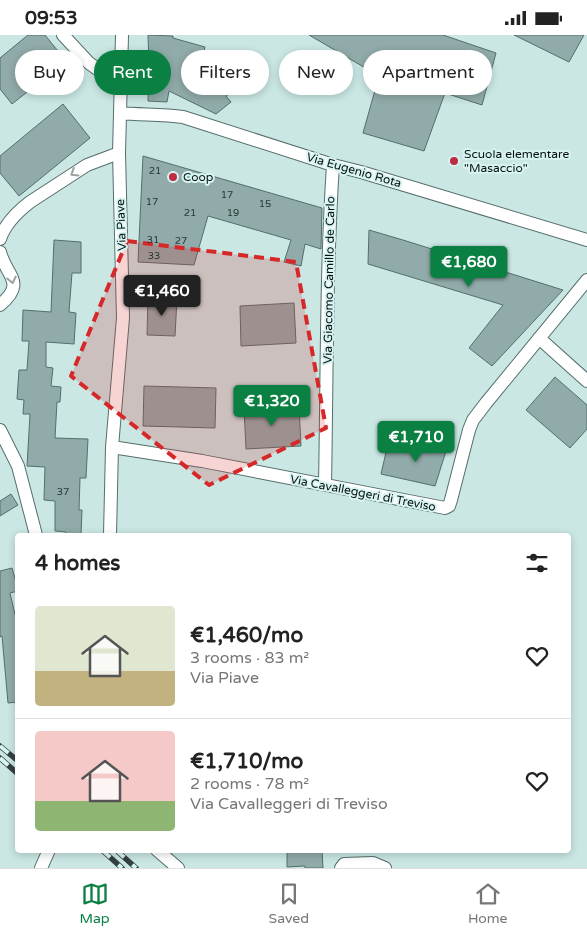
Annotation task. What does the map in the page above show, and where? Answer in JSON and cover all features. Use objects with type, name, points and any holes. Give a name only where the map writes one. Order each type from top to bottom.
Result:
[{"type":"street","points":[[63,35],[94,67]]},
{"type":"street","name":"Via Piave","points":[[122,35],[122,50]]},
{"type":"street","name":"Via Piave","points":[[110,533],[112,447],[123,318],[119,153],[120,95]]},
{"type":"street","name":"Via Eugenio Rota","points":[[120,113],[140,115],[166,114],[183,117],[333,165],[587,239]]},
{"type":"street","points":[[0,239],[9,223],[30,202],[87,165],[119,153]]},
{"type":"street","name":"Via Giacomo Camillo de Carlo","points":[[325,485],[333,165]]},
{"type":"street","points":[[0,252],[10,271],[14,284],[13,291],[0,305]]},
{"type":"street","points":[[587,280],[539,339],[587,381]]},
{"type":"street","name":"Via Cavalleggeri di Treviso","points":[[112,447],[202,461],[445,508],[449,506],[451,500],[468,430],[473,420],[539,339]]},
{"type":"street","points":[[0,430],[18,466],[35,533]]},
{"type":"street","points":[[160,853],[178,868]]},
{"type":"street","points":[[341,868],[344,864],[373,863],[385,868]]},
{"type":"highlighted area","points":[[127,241],[296,262],[326,428],[209,485],[71,376]]},
{"type":"building","points":[[28,35],[45,35],[57,50],[15,50],[15,95],[23,95],[12,104],[0,89],[0,58]]},
{"type":"building","points":[[148,35],[173,36],[173,38],[205,47],[204,50],[181,50],[181,95],[228,95],[226,96],[231,102],[216,114],[171,92],[171,50],[149,50]]},
{"type":"building","points":[[309,35],[443,35],[487,50],[363,50],[363,67],[353,61],[353,50],[335,50]]},
{"type":"building","points":[[514,35],[584,35],[569,62]]},
{"type":"building","points":[[492,52],[496,53],[492,68]]},
{"type":"building","points":[[148,95],[168,95],[167,102],[148,101]]},
{"type":"building","points":[[374,95],[444,95],[424,151],[363,133]]},
{"type":"building","points":[[451,95],[485,95],[482,105]]},
{"type":"building","points":[[63,104],[90,138],[19,196],[0,173],[0,156]]},
{"type":"building","points":[[143,156],[322,208],[321,249],[305,244],[301,266],[284,262],[291,240],[208,216],[194,265],[138,262]]},
{"type":"building","points":[[369,230],[563,290],[492,366],[469,348],[503,305],[368,264]]},
{"type":"building","points":[[54,240],[81,242],[81,273],[72,273],[69,312],[76,313],[74,344],[46,342],[46,367],[53,368],[51,386],[61,387],[60,402],[57,402],[55,438],[88,439],[86,478],[80,478],[79,510],[82,510],[81,533],[55,531],[55,501],[44,500],[45,467],[27,466],[30,414],[23,414],[24,400],[17,399],[19,370],[27,370],[29,341],[22,341],[23,310],[51,312]]},
{"type":"building","points":[[148,297],[177,299],[175,336],[147,335]]},
{"type":"building","points":[[294,303],[296,343],[241,346],[240,306]]},
{"type":"building","points":[[555,377],[587,405],[587,429],[570,448],[526,410]]},
{"type":"building","points":[[144,386],[216,388],[215,428],[143,426]]},
{"type":"building","points":[[299,406],[301,446],[246,449],[244,409]]},
{"type":"building","points":[[421,438],[447,448],[435,486],[381,474],[387,448],[415,453]]},
{"type":"building","points":[[11,494],[18,505],[0,516],[0,501]]},
{"type":"building","points":[[12,568],[15,578],[15,592],[10,593],[15,614],[15,702],[8,703],[2,636],[0,637],[0,571]]},
{"type":"building","points":[[287,853],[322,853],[323,868],[287,867]]},
{"type":"railway","points":[[0,746],[15,758]]},
{"type":"railway","points":[[0,758],[15,771]]},
{"type":"railway","points":[[105,853],[122,868]]},
{"type":"railway","points":[[119,853],[136,868]]},
{"type":"place","name":"Scuola elementare \"Masaccio\"","points":[[454,161]]},
{"type":"place","name":"Coop","points":[[173,177]]}]
